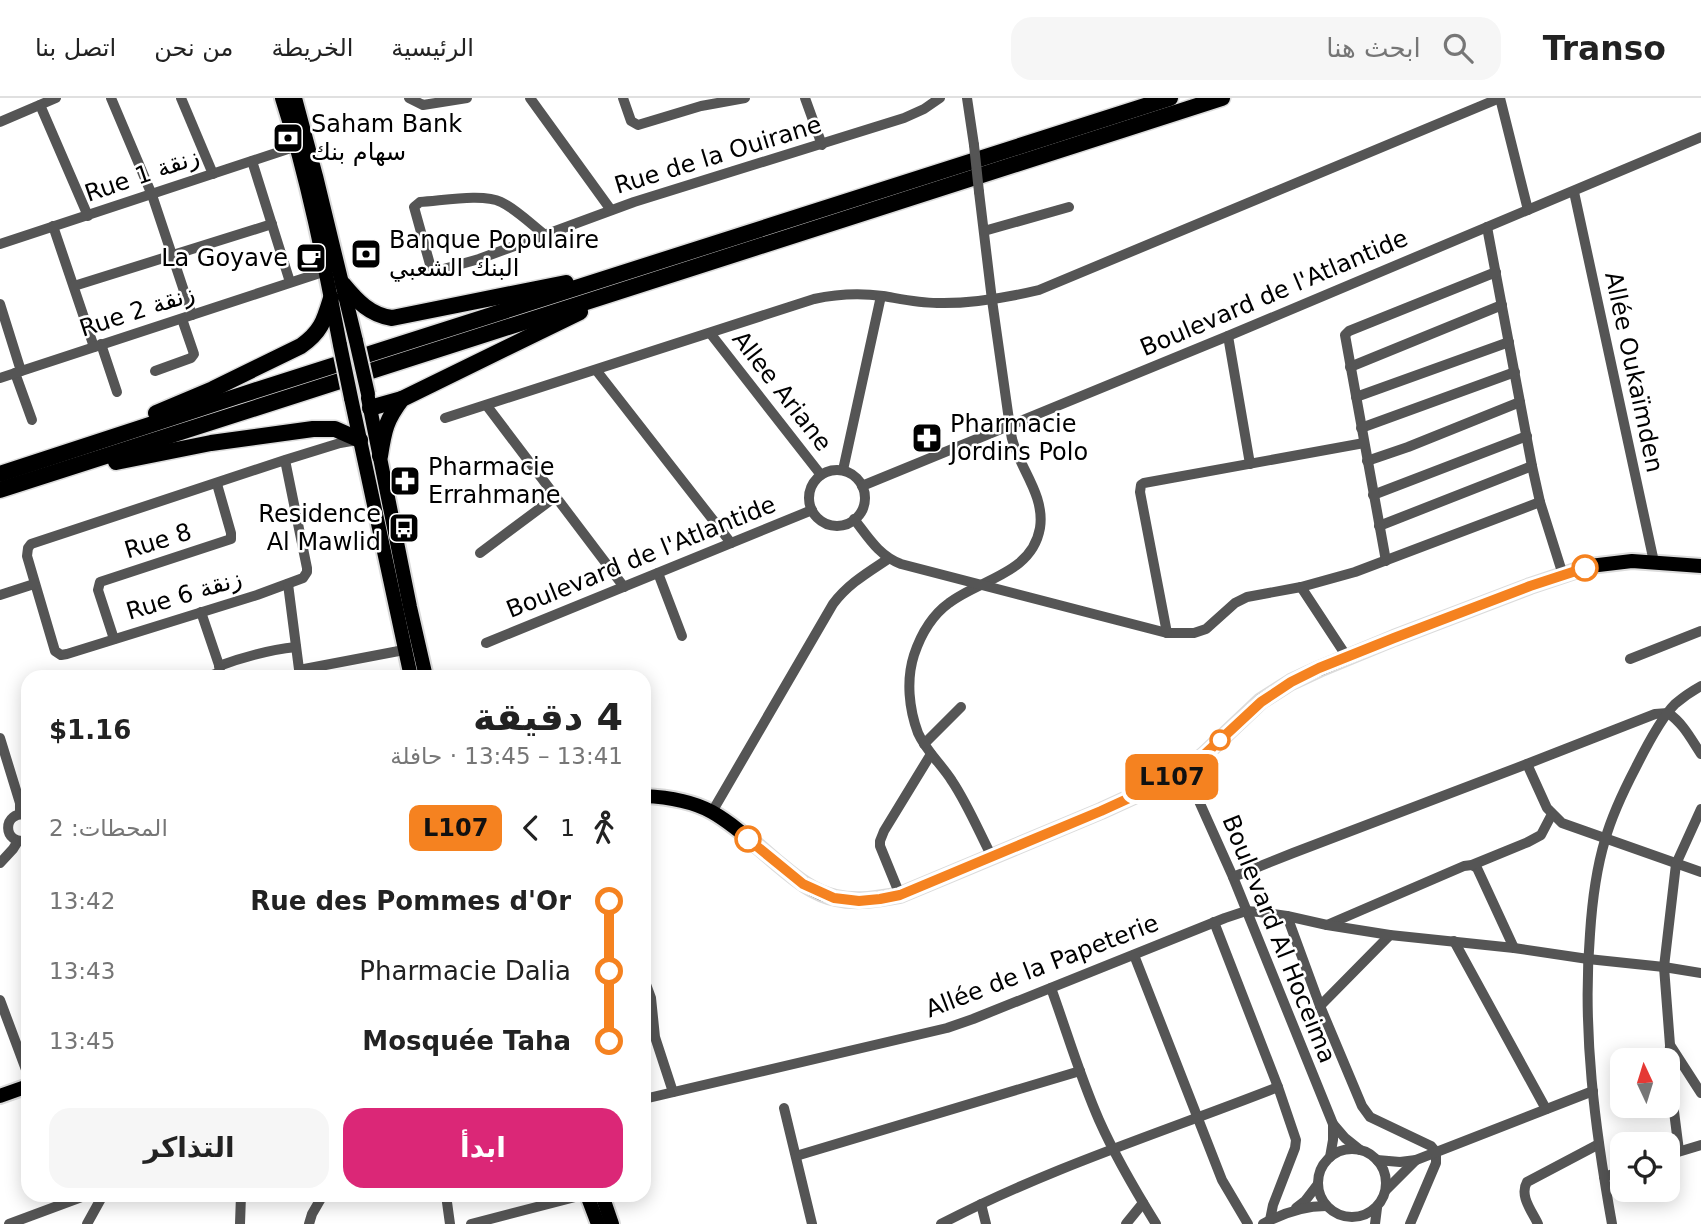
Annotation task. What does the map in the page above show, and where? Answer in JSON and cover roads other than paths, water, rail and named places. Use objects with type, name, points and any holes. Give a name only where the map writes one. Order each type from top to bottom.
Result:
[{"type":"highway","points":[[0,474],[1170,98]]},
{"type":"highway","points":[[0,490],[1222,98]]},
{"type":"highway","points":[[343,284],[364,307],[392,318],[645,267]]},
{"type":"highway","points":[[369,401],[402,399],[624,290]]},
{"type":"highway","points":[[62,454],[98,435],[181,403],[301,346],[321,328],[331,298]]},
{"type":"highway","points":[[380,456],[387,420],[402,399]]},
{"type":"highway","points":[[28,481],[211,443],[313,429],[335,429],[360,440]]},
{"type":"main road","points":[[282,98],[314,215],[409,670]]},
{"type":"main road","points":[[295,98],[356,341],[425,670]]},
{"type":"main road","points":[[651,796],[685,802],[712,812],[803,884],[834,898],[859,901],[900,895],[1142,793],[1185,770],[1211,750],[1261,702],[1291,682],[1347,657],[1590,566],[1654,562],[1701,566]]},
{"type":"main road","points":[[0,1096],[21,1088]]},
{"type":"main road","points":[[588,1202],[598,1224]]},
{"type":"main road","points":[[604,1202],[612,1224]]},
{"type":"street","points":[[0,122],[56,98]]},
{"type":"street","points":[[111,98],[152,195],[173,255],[193,351],[191,358],[155,371]]},
{"type":"street","points":[[181,98],[213,174]]},
{"type":"street","points":[[410,99],[423,105],[467,98]]},
{"type":"street","points":[[530,98],[611,210]]},
{"type":"street","points":[[623,98],[629,119],[638,125],[701,106],[745,98]]},
{"type":"street","points":[[805,98],[822,145]]},
{"type":"street","name":"Rue de la Ouirane","points":[[545,235],[503,202],[494,199],[420,202],[414,207],[431,268],[436,270],[479,259],[545,235],[611,210],[904,118],[940,98]]},
{"type":"street","points":[[967,98],[1010,426],[1013,443],[1032,481],[1039,506],[1040,527],[1033,545],[1012,569],[964,592],[931,620],[920,638],[911,663],[909,688],[912,712],[919,734],[954,784],[992,857]]},
{"type":"street","points":[[445,418],[832,295],[851,294],[917,302],[958,303],[992,300],[1054,284],[1500,98],[1528,210]]},
{"type":"street","points":[[40,106],[88,216]]},
{"type":"street","name":"Boulevard de l'Atlantide","points":[[862,486],[1701,137]]},
{"type":"street","name":"Rue 1 زنقة","points":[[1,241],[88,216],[297,146]]},
{"type":"street","points":[[252,161],[290,282]]},
{"type":"street","name":"Allée Oukaïmden","points":[[1574,192],[1654,562]]},
{"type":"street","points":[[984,231],[1069,206]]},
{"type":"street","points":[[74,286],[272,224]]},
{"type":"street","points":[[53,226],[74,286],[117,391]]},
{"type":"street","points":[[1487,227],[1532,466],[1540,502],[1563,575]]},
{"type":"street","name":"Rue 2 زنقة","points":[[0,378],[326,271]]},
{"type":"street","points":[[1385,561],[1345,337],[1349,331],[1496,272]]},
{"type":"street","points":[[843,470],[881,296]]},
{"type":"street","points":[[1350,367],[1502,305]]},
{"type":"street","points":[[1,310],[32,420]]},
{"type":"street","name":"Allee Ariane","points":[[710,333],[821,475]]},
{"type":"street","points":[[1228,336],[1250,464]]},
{"type":"street","points":[[1356,397],[1509,342]]},
{"type":"street","points":[[596,370],[731,543]]},
{"type":"street","points":[[1361,428],[1515,372]]},
{"type":"street","points":[[1367,461],[1520,402]]},
{"type":"street","points":[[487,406],[624,587]]},
{"type":"street","points":[[1373,495],[1527,436]]},
{"type":"street","points":[[0,595],[34,584],[26,556],[31,544],[285,460],[340,443],[360,440]]},
{"type":"street","points":[[1167,633],[1140,492],[1141,485],[1364,443]]},
{"type":"street","name":"Rue 6 زنقة","points":[[34,584],[53,647],[58,653],[67,654],[303,578],[307,568],[285,460]]},
{"type":"street","points":[[1379,526],[1532,466]]},
{"type":"street","points":[[832,470],[843,470],[856,477],[862,486],[864,503],[854,519],[844,524],[831,524],[818,518],[812,510],[810,489],[821,475],[832,470]]},
{"type":"street","name":"Rue 8","points":[[114,639],[98,590],[100,582],[231,539],[217,484]]},
{"type":"street","points":[[480,553],[555,497]]},
{"type":"street","points":[[854,519],[879,551],[888,559],[901,564],[1167,633],[1194,633],[1206,629],[1247,597],[1301,587],[1355,572],[1540,502]]},
{"type":"street","name":"Boulevard de l'Atlantide","points":[[486,643],[812,510]]},
{"type":"street","points":[[712,812],[833,604],[855,581],[888,559]]},
{"type":"street","points":[[658,573],[682,636]]},
{"type":"street","points":[[288,584],[299,670]]},
{"type":"street","points":[[1301,587],[1347,657]]},
{"type":"street","points":[[201,612],[218,670]]},
{"type":"street","points":[[1630,659],[1701,631]]},
{"type":"street","points":[[219,666],[269,650],[296,647]]},
{"type":"street","points":[[316,670],[404,649]]},
{"type":"street","points":[[1612,1224],[1593,1091],[1588,1016],[1591,914],[1598,869],[1605,839],[1623,792],[1640,760],[1676,703],[1701,686]]},
{"type":"street","points":[[924,744],[961,707]]},
{"type":"street","points":[[1233,877],[1650,715],[1668,713],[1683,725],[1701,754]]},
{"type":"street","points":[[0,738],[21,808]]},
{"type":"street","points":[[900,895],[880,841],[931,754]]},
{"type":"street","points":[[1527,764],[1547,808],[1562,823],[1701,872]]},
{"type":"street","name":"Boulevard Al Hoceima","points":[[1185,770],[1233,877],[1333,1124],[1360,1150]]},
{"type":"street","points":[[1672,1132],[1670,1045],[1664,967],[1676,864],[1701,809]]},
{"type":"street","points":[[1327,925],[1464,866],[1528,842],[1541,835],[1552,814]]},
{"type":"street","points":[[5,818],[9,833],[21,839]]},
{"type":"street","points":[[0,863],[21,842]]},
{"type":"street","points":[[1472,864],[1477,868],[1514,948]]},
{"type":"street","points":[[1246,911],[1390,935],[1514,948],[1701,973]]},
{"type":"street","name":"Allée de la Papeterie","points":[[651,1097],[947,1028],[1246,911]]},
{"type":"street","points":[[1287,916],[1320,1006],[1362,1106],[1370,1117],[1423,1141],[1436,1152],[1436,1163],[1410,1224]]},
{"type":"street","points":[[1214,922],[1294,1132],[1296,1144],[1266,1222]]},
{"type":"street","points":[[1320,1006],[1390,935]]},
{"type":"street","points":[[1454,941],[1546,1109]]},
{"type":"street","points":[[1134,955],[1222,1180],[1248,1224]]},
{"type":"street","points":[[1051,988],[1091,1101],[1113,1149],[1156,1224]]},
{"type":"street","points":[[651,998],[654,1037],[673,1092]]},
{"type":"street","points":[[0,1000],[21,1056]]},
{"type":"street","points":[[1670,1045],[1701,1093]]},
{"type":"street","points":[[796,1156],[1080,1071]]},
{"type":"street","points":[[947,1222],[981,1204],[1113,1149],[1278,1087]]},
{"type":"street","points":[[1377,1160],[1416,1160],[1593,1091]]},
{"type":"street","points":[[785,1108],[812,1224]]},
{"type":"street","name":"Boulevard Al Hoceima","points":[[1330,1157],[1333,1124]]},
{"type":"street","points":[[1538,1224],[1524,1195],[1527,1182],[1600,1144]]},
{"type":"street","points":[[1680,1151],[1701,1145]]},
{"type":"street","points":[[1375,1224],[1377,1208],[1386,1190],[1384,1169],[1370,1154],[1360,1150],[1350,1149],[1330,1157],[1319,1174],[1318,1184],[1320,1196],[1326,1206],[1353,1221],[1377,1208]]},
{"type":"street","points":[[1386,1190],[1416,1160]]},
{"type":"street","points":[[1604,1177],[1610,1175]]},
{"type":"street","points":[[1294,1210],[1318,1184]]},
{"type":"street","points":[[9,1224],[68,1202]]},
{"type":"street","points":[[87,1224],[99,1202]]},
{"type":"street","points":[[240,1224],[241,1202]]},
{"type":"street","points":[[309,1224],[319,1202]]},
{"type":"street","points":[[447,1202],[450,1224]]},
{"type":"street","points":[[471,1224],[557,1202]]},
{"type":"street","points":[[1126,1224],[1143,1203]]},
{"type":"street","points":[[981,1204],[986,1224]]},
{"type":"street","points":[[1266,1222],[1294,1210],[1326,1206]]},
{"type":"place","name":"Saham Bank سهام بنك","points":[[288,138]]},
{"type":"place","name":"Banque Populaire البنك الشعبي","points":[[366,254]]},
{"type":"place","name":"La Goyave","points":[[311,258]]},
{"type":"place","name":"Pharmacie Jordins Polo","points":[[927,438]]},
{"type":"place","name":"Pharmacie Errahmane","points":[[405,481]]},
{"type":"place","name":"Residence Al Mawlid","points":[[404,528]]}]
